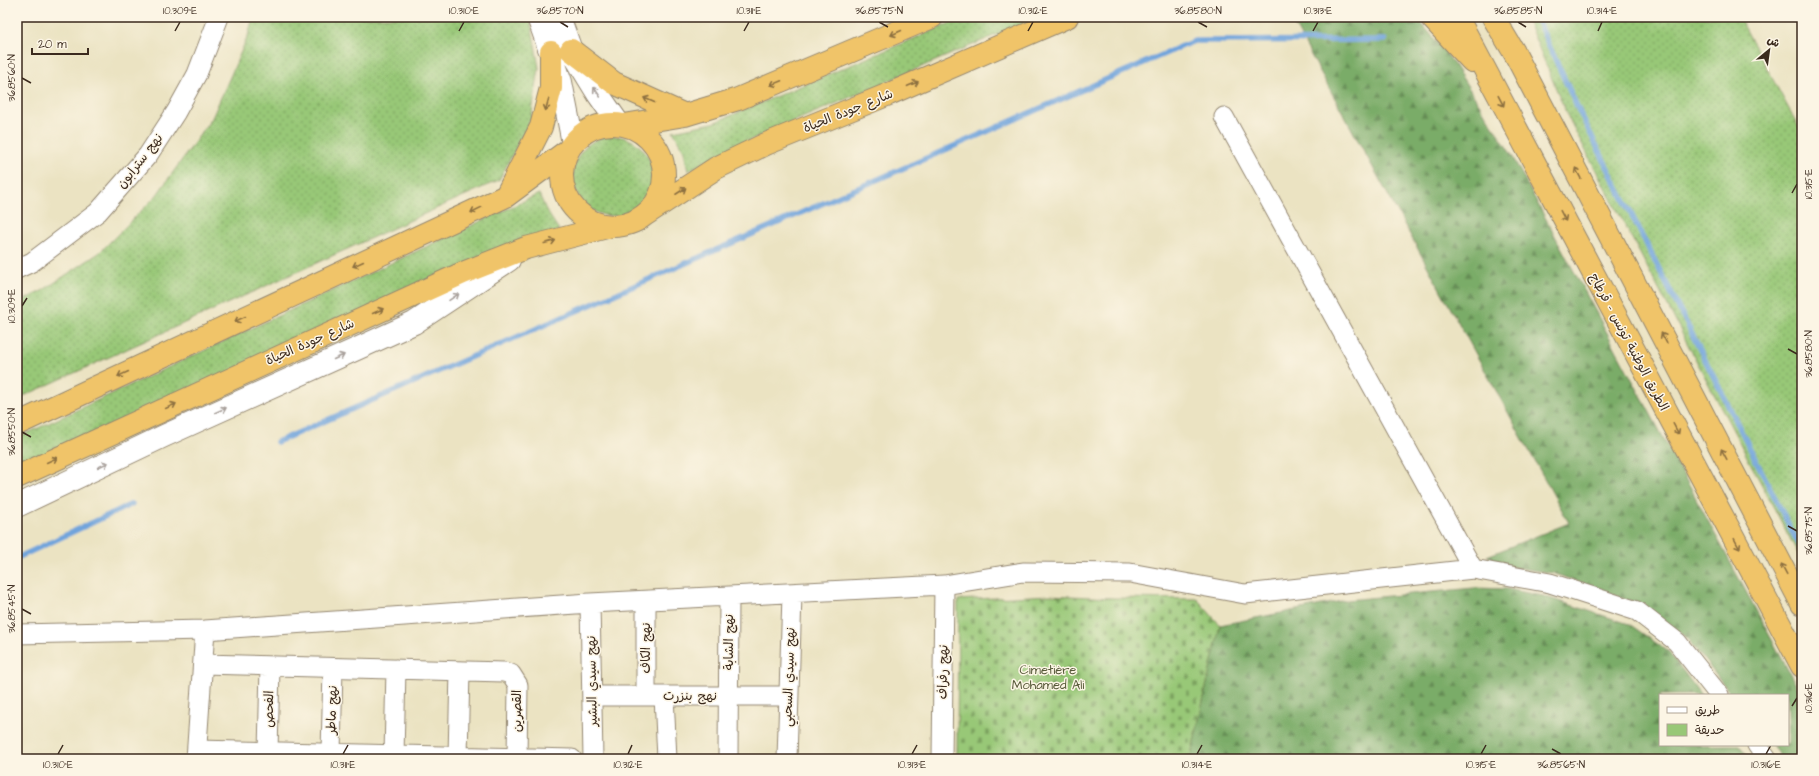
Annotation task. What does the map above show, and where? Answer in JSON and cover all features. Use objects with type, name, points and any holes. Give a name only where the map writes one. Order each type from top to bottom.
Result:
[{"type":"highway","points":[[17,424],[506,196],[570,147],[586,131],[602,125],[622,125],[685,115],[738,99],[932,17]]},
{"type":"highway","name":"شارع جودة الحياة","points":[[17,477],[463,273],[526,248],[611,226],[624,225],[637,220],[716,168],[766,144],[889,94],[1067,17]]},
{"type":"highway","points":[[1431,17],[1490,79]]},
{"type":"highway","name":"الطريق الوطنية تونس - قرطاج","points":[[1457,17],[1802,666]]},
{"type":"highway","points":[[1493,17],[1514,52],[1802,604]]},
{"type":"highway","points":[[1503,17],[1514,52]]},
{"type":"highway","points":[[506,196],[541,127],[561,51],[614,83],[685,115]]},
{"type":"highway","name":"شارع جودة الحياة","points":[[622,125],[639,131],[651,141],[659,154],[664,168],[663,184],[658,199],[649,211],[637,220]]},
{"type":"highway","name":"شارع جودة الحياة","points":[[570,147],[562,165],[562,180],[565,194],[572,207],[583,217],[596,223],[611,226]]},
{"type":"street","name":"نهج سترابون","points":[[17,269],[32,262],[98,212],[148,155],[176,112],[197,74],[219,17]]},
{"type":"street","points":[[538,17],[561,51],[622,125]]},
{"type":"street","points":[[559,17],[561,82],[570,147]]},
{"type":"street","points":[[1224,118],[1473,569]]},
{"type":"street","points":[[17,506],[171,433],[414,323],[526,248]]},
{"type":"street","points":[[17,634],[205,630],[590,603],[792,594],[944,585],[1024,572],[1130,573],[1245,594],[1473,569],[1550,583],[1589,594],[1637,612],[1678,642],[1718,694]]},
{"type":"street","name":"نهج رفراف","points":[[942,759],[944,585]]},
{"type":"street","name":"نهج سيدي السحبي","points":[[787,759],[792,594]]},
{"type":"street","name":"نهج الشابة","points":[[728,759],[729,597]]},
{"type":"street","name":"نهج الكاف","points":[[646,600],[655,696],[667,759]]},
{"type":"street","name":"نهج سيدي البشير","points":[[590,603],[593,759]]},
{"type":"street","points":[[205,630],[196,755],[331,753],[572,759]]},
{"type":"street","points":[[203,664],[460,671],[458,756]]},
{"type":"street","name":"الفحص","points":[[257,754],[270,666]]},
{"type":"street","name":"نهج ماطر","points":[[331,753],[334,668]]},
{"type":"street","points":[[396,669],[405,756]]},
{"type":"street","name":"القصرين","points":[[460,671],[504,672],[511,674],[518,685],[510,758]]},
{"type":"street","name":"نهج بنزرت","points":[[592,696],[789,696]]},
{"type":"street","points":[[1758,746],[1767,759]]},
{"type":"green space","points":[[253,17],[530,17],[539,68],[531,119],[499,180],[17,399],[17,303],[42,291],[99,253],[156,196],[212,118],[248,36]]},
{"type":"green space","points":[[965,17],[1038,17],[722,152],[688,171],[684,151],[673,131],[713,123]]},
{"type":"green space","points":[[1290,17],[1416,17],[1447,54],[1511,154],[1802,696],[1802,759],[1783,759],[1773,746],[1789,746],[1789,694],[1731,694],[1685,636],[1641,605],[1553,573],[1512,567],[1487,556],[1569,523]]},
{"type":"green space","points":[[1526,17],[1739,17],[1802,133],[1802,561],[1568,117]]},
{"type":"green space","points":[[613,136],[628,139],[641,148],[650,161],[653,176],[650,191],[641,204],[628,213],[613,216],[598,213],[585,204],[576,191],[573,176],[576,161],[585,148],[598,139]]},
{"type":"green space","points":[[539,194],[546,210],[559,230],[17,470],[17,438]]},
{"type":"green space","points":[[1474,588],[1508,589],[1543,596],[1629,624],[1669,652],[1700,694],[1659,694],[1659,746],[1740,746],[1750,759],[1190,759],[1220,625],[1347,600]]},
{"type":"green space","name":"Cimetière Mohamed Ali","points":[[1049,595],[1113,598],[1197,599],[1220,625],[1190,759],[957,759],[958,600]]},
{"type":"waterway","points":[[1536,17],[1579,111],[1802,551]]},
{"type":"waterway","points":[[277,442],[1194,41],[1385,40]]},
{"type":"waterway","points":[[17,558],[132,504]]}]
